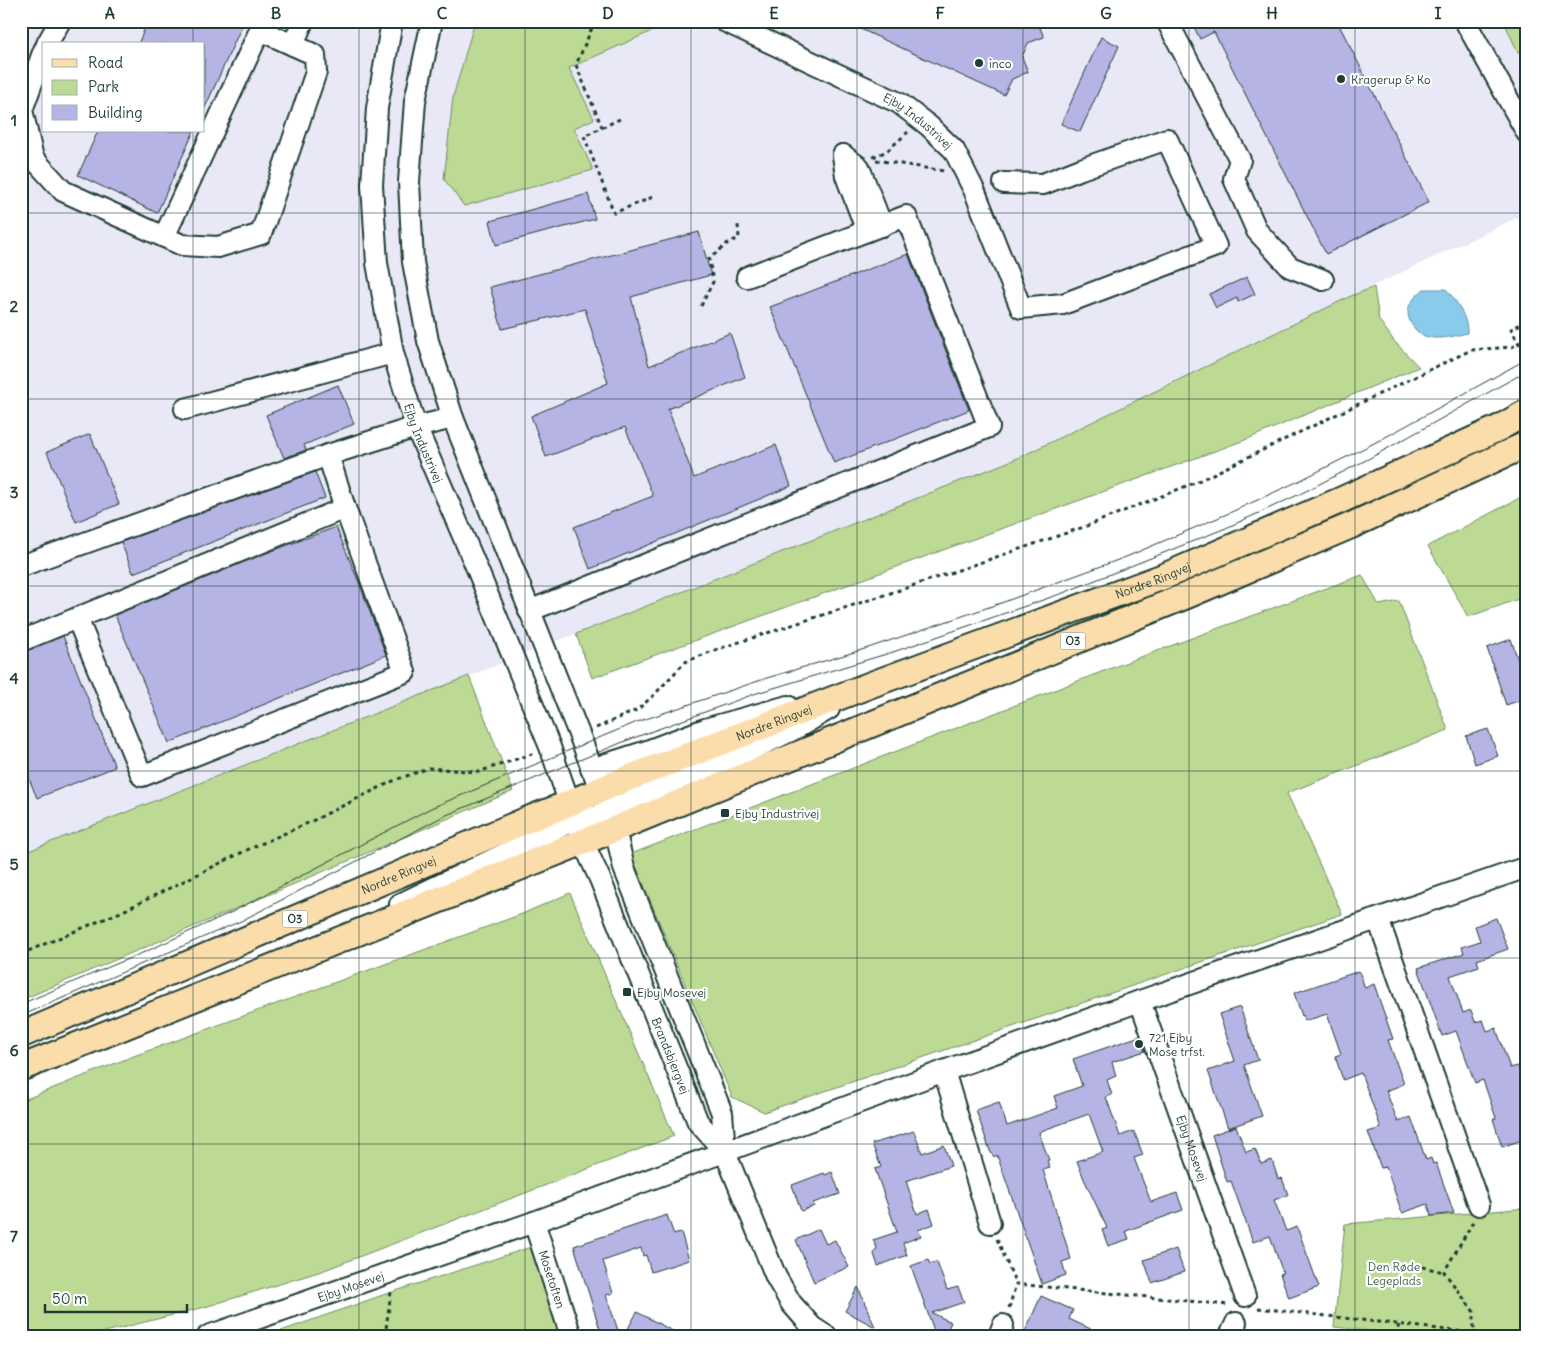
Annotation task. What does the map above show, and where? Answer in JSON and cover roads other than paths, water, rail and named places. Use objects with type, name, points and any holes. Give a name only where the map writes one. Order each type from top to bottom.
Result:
[{"type":"main road","name":"Nordre Ringvej","points":[[21,1035],[534,817],[572,812],[870,685],[1165,576],[1348,497],[1499,428],[1527,412]]},
{"type":"main road","name":"Nordre Ringvej","points":[[21,1068],[583,842],[603,799],[1341,530],[1527,444]]},
{"type":"street","points":[[48,42],[60,21]]},
{"type":"street","points":[[293,45],[303,21]]},
{"type":"street","name":"Ejby Industrivej","points":[[392,21],[377,108],[372,185],[377,263],[393,353],[416,427],[473,559],[550,747],[583,842]]},
{"type":"street","points":[[432,21],[415,101],[409,182],[413,262],[428,341],[453,418],[603,799]]},
{"type":"street","name":"Ejby Industrivej","points":[[724,21],[899,103],[954,150],[976,192],[1022,308],[1063,304],[1216,246],[1167,139],[1043,184],[1004,183]]},
{"type":"street","points":[[1167,21],[1240,160],[1234,180],[1257,231],[1290,267],[1322,280]]},
{"type":"street","points":[[1465,21],[1527,132]]},
{"type":"street","points":[[42,55],[22,110],[33,158],[63,191],[164,237],[182,245],[218,247],[261,234],[316,72],[315,55],[260,30],[164,237]]},
{"type":"street","points":[[529,611],[989,427],[906,216],[747,277]]},
{"type":"street","points":[[185,409],[393,353]]},
{"type":"street","points":[[21,566],[328,456],[416,427],[453,418]]},
{"type":"street","points":[[77,618],[142,776],[405,672],[328,456]]},
{"type":"street","points":[[21,641],[345,508]]},
{"type":"street","name":"Brandsbjergvej","points":[[603,799],[624,868],[722,1113],[725,1152],[776,1277],[791,1303],[812,1327],[826,1336]]},
{"type":"street","points":[[328,944],[572,812]]},
{"type":"street","name":"Brandsbjergvej","points":[[583,842],[600,879],[698,1122],[725,1152]]},
{"type":"street","name":"Ejby Mosevej","points":[[208,1336],[534,1222],[1140,1001],[1527,867]]},
{"type":"street","points":[[1378,919],[1479,1205]]},
{"type":"street","name":"Ejby Mosevej","points":[[1140,1001],[1245,1296]]},
{"type":"street","points":[[944,1071],[990,1223]]},
{"type":"street","name":"Mosetoften","points":[[534,1222],[571,1336]]},
{"type":"water","points":[[1424,289],[1446,289],[1461,310],[1466,321],[1467,333],[1433,338],[1424,336],[1417,331],[1409,319],[1408,310],[1412,301]]},
{"type":"tram line","points":[[21,1004],[147,951],[232,912],[431,808],[637,722],[1001,603],[1126,557],[1227,514],[1301,480],[1382,439],[1527,359]]},
{"type":"tram line","points":[[21,1016],[241,921],[444,816],[628,740],[757,693],[893,652],[1063,593],[1226,528],[1300,494],[1372,457],[1527,371]]},
{"type":"place","name":"inco","points":[[979,63]]},
{"type":"place","name":"Kragerup & Ko","points":[[1341,79]]},
{"type":"place","name":"Ejby Industrivej","points":[[725,813]]},
{"type":"place","name":"Ejby Mosevej","points":[[627,992]]},
{"type":"place","name":"721 Ejby Mose trfst.","points":[[1139,1044]]},
{"type":"park label","name":"Den Røde Legeplads","points":[[1394,1273]]}]
